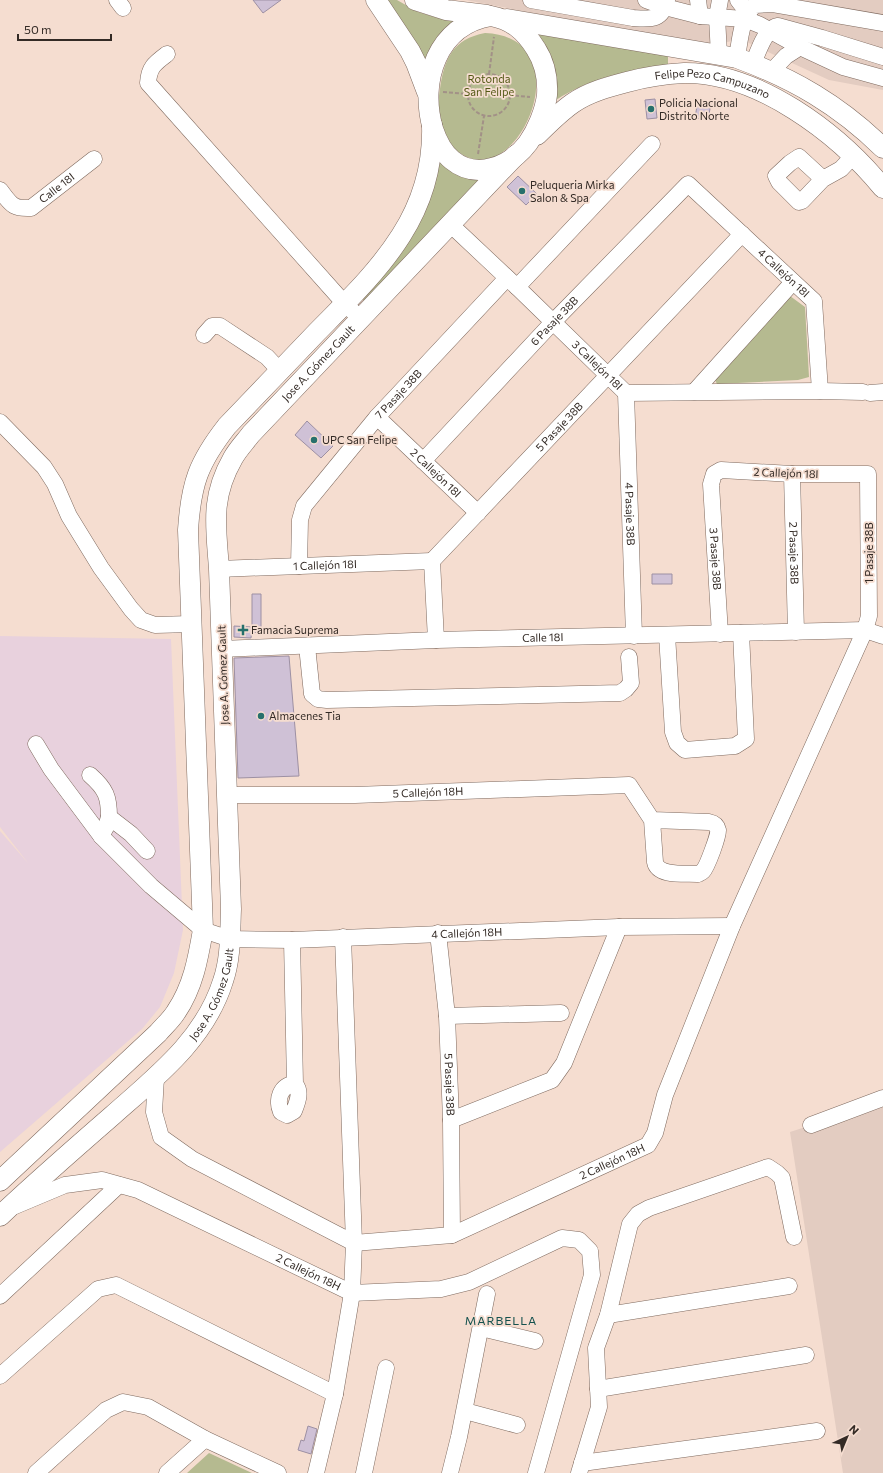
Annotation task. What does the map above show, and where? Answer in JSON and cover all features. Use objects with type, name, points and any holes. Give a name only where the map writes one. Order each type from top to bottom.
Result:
[{"type":"main road","points":[[376,0],[410,50],[416,63],[439,93]]},
{"type":"main road","points":[[415,0],[446,10],[497,17],[736,59],[772,72],[808,90],[831,104],[881,144]]},
{"type":"main road","points":[[497,17],[513,24],[532,43],[545,67],[547,82],[546,96],[542,114],[522,149],[498,166],[477,171],[458,165],[449,157],[436,139],[432,125],[439,93],[430,76],[435,61],[446,43],[462,28],[472,21],[497,17]]},
{"type":"main road","name":"Felipe Pezo Campuzano","points":[[522,149],[574,102],[593,92],[637,79],[684,73],[735,82],[764,93],[792,108],[816,124],[854,155],[883,188]]},
{"type":"main road","name":"Jose A. Gómez Gault","points":[[0,1181],[153,1038],[176,1012],[195,972],[203,930],[188,530],[194,483],[202,462],[213,444],[227,426],[345,304],[390,252],[405,230],[421,197],[431,161],[432,125]]},
{"type":"main road","name":"Jose A. Gómez Gault","points":[[4,1212],[180,1054],[200,1029],[213,1006],[224,980],[229,952],[231,909],[216,518],[217,497],[223,476],[234,457],[251,434],[522,149]]},
{"type":"street","points":[[531,0],[633,18],[648,19],[656,18],[666,3]]},
{"type":"street","points":[[646,0],[666,3],[700,16],[746,16],[800,47],[843,67],[883,78]]},
{"type":"street","points":[[698,0],[700,16]]},
{"type":"street","points":[[720,0],[717,16],[736,59]]},
{"type":"street","points":[[738,0],[746,16]]},
{"type":"street","points":[[736,59],[746,16],[755,5],[772,4],[883,23]]},
{"type":"street","points":[[736,59],[769,30],[778,26],[883,57]]},
{"type":"street","points":[[772,72],[786,56],[800,47]]},
{"type":"street","points":[[167,54],[154,64],[149,74],[148,83],[345,304],[360,318]]},
{"type":"street","name":"7 Pasaje 38B","points":[[299,566],[300,520],[304,506],[377,417],[652,144]]},
{"type":"street","points":[[823,179],[840,169],[854,155]]},
{"type":"street","name":"Calle 18I","points":[[0,190],[11,204],[19,208],[31,208],[94,159]]},
{"type":"street","name":"4 Callejón 18I","points":[[688,184],[814,301],[820,391]]},
{"type":"street","name":"6 Pasaje 38B","points":[[423,460],[553,322],[688,184]]},
{"type":"street","name":"3 Callejón 18I","points":[[450,224],[626,392],[820,391],[872,393]]},
{"type":"street","name":"5 Pasaje 38B","points":[[432,561],[742,234]]},
{"type":"street","points":[[694,392],[793,282]]},
{"type":"street","points":[[204,335],[212,326],[220,326],[266,357],[280,371]]},
{"type":"street","name":"4 Pasaje 38B","points":[[626,392],[634,636]]},
{"type":"street","name":"2 Callejón 18I","points":[[377,417],[478,513]]},
{"type":"street","points":[[0,422],[44,467],[55,484],[69,516],[131,610],[141,620],[155,625],[191,624]]},
{"type":"street","name":"2 Callejón 18I","points":[[711,484],[714,474],[721,470],[792,474],[868,474]]},
{"type":"street","name":"2 Pasaje 38B","points":[[792,474],[796,632]]},
{"type":"street","name":"1 Pasaje 38B","points":[[654,1133],[665,1095],[732,926],[865,630],[869,616],[868,474]]},
{"type":"street","name":"3 Pasaje 38B","points":[[711,484],[720,634]]},
{"type":"street","points":[[432,561],[436,640]]},
{"type":"street","name":"1 Callejón 18I","points":[[219,569],[432,561]]},
{"type":"street","points":[[865,630],[883,636]]},
{"type":"street","name":"Calle 18I","points":[[222,649],[436,640],[865,630]]},
{"type":"street","points":[[667,635],[672,732],[677,743],[685,750],[735,746],[746,739],[740,633]]},
{"type":"street","points":[[307,646],[312,694],[318,699],[327,700],[620,693],[632,683],[630,657]]},
{"type":"street","name":"4 Callejón 18H","points":[[36,744],[51,769],[101,836],[151,886],[203,930],[230,940],[292,940],[438,933],[732,926]]},
{"type":"street","points":[[90,776],[101,785],[109,803],[109,817],[101,836]]},
{"type":"street","name":"5 Callejón 18H","points":[[227,795],[356,801],[629,785],[652,820]]},
{"type":"street","points":[[109,817],[131,834],[147,851]]},
{"type":"street","points":[[652,820],[709,822],[715,824],[718,833],[707,866],[703,872],[698,874],[663,872],[657,868],[655,862],[652,820]]},
{"type":"street","points":[[451,1120],[552,1080],[564,1063],[619,928]]},
{"type":"street","name":"5 Pasaje 38B","points":[[438,933],[448,1016],[452,1235]]},
{"type":"street","points":[[316,1473],[335,1394],[352,1293],[354,1243],[343,937]]},
{"type":"street","points":[[292,940],[295,1084]]},
{"type":"street","points":[[448,1016],[561,1013]]},
{"type":"street","points":[[156,1077],[154,1112],[161,1137],[192,1159],[354,1243]]},
{"type":"street","points":[[811,1125],[883,1098]]},
{"type":"street","name":"2 Callejón 18H","points":[[354,1243],[452,1235],[643,1147],[651,1141],[654,1133]]},
{"type":"street","points":[[794,1237],[782,1178],[768,1167],[649,1208],[638,1214],[630,1224],[608,1314],[596,1348],[599,1407],[580,1468],[817,1431]]},
{"type":"street","name":"2 Callejón 18H","points":[[4,1212],[65,1185],[102,1180],[138,1190],[352,1293],[441,1289],[469,1282],[562,1238],[579,1240],[590,1251],[592,1275],[536,1473]]},
{"type":"street","points":[[0,1296],[120,1185]]},
{"type":"street","points":[[0,1376],[98,1289],[116,1285],[335,1394]]},
{"type":"street","points":[[608,1314],[789,1286]]},
{"type":"street","points":[[450,1473],[465,1411],[487,1294]]},
{"type":"street","points":[[481,1328],[535,1342]]},
{"type":"street","points":[[598,1389],[806,1355]]},
{"type":"street","points":[[364,1473],[386,1368]]},
{"type":"street","points":[[36,1473],[106,1410],[123,1402],[148,1407],[205,1439],[278,1473]]},
{"type":"street","points":[[465,1411],[518,1426]]},
{"type":"street","points":[[167,1473],[205,1439]]},
{"type":"path","points":[[490,37],[498,38]]},
{"type":"path","points":[[489,74],[494,37]]},
{"type":"path","points":[[489,74],[502,79],[506,84],[509,95],[508,105],[498,114],[484,116],[478,114],[472,109],[469,103],[468,94],[471,83],[476,78],[489,74]]},
{"type":"path","points":[[509,95],[532,98],[532,92]]},
{"type":"path","points":[[439,93],[468,94]]},
{"type":"path","points":[[478,157],[484,116]]},
{"type":"shaded area","points":[[466,0],[883,0],[883,90],[829,80],[740,39],[707,47]]},
{"type":"shaded area","points":[[0,636],[171,639],[183,930],[174,973],[160,1007],[142,1029],[0,1152],[0,831],[28,863],[0,827]]},
{"type":"shaded area","points":[[883,1102],[883,1473],[843,1473],[790,1132]]},
{"type":"green space","points":[[384,0],[397,0],[418,12],[455,21],[427,59],[424,60]]},
{"type":"green space","name":"Rotonda San Felipe","points":[[485,33],[514,41],[531,58],[536,81],[533,106],[523,130],[507,149],[488,159],[467,157],[452,147],[441,125],[438,107],[444,68],[452,52],[465,40]]},
{"type":"green space","points":[[540,34],[668,56],[668,66],[610,76],[582,86],[556,100],[554,66],[545,44],[539,36]]},
{"type":"green space","points":[[441,162],[477,178],[479,181],[367,304],[361,298],[437,164]]},
{"type":"green space","points":[[790,296],[805,307],[809,377],[798,380],[717,384],[714,378]]},
{"type":"green space","points":[[209,1453],[252,1473],[187,1473]]},
{"type":"building","points":[[253,0],[281,0],[263,13]]},
{"type":"building","name":"Policia Nacional Distrito Norte","points":[[655,99],[657,118],[647,119],[645,100]]},
{"type":"building","points":[[698,100],[711,103],[708,120],[695,118]]},
{"type":"building","name":"Peluqueria Mirka Salon & Spa","points":[[518,176],[537,194],[526,205],[507,187]]},
{"type":"building","name":"UPC San Felipe","points":[[307,421],[333,446],[321,458],[295,435]]},
{"type":"building","points":[[652,574],[672,574],[672,584],[652,584]]},
{"type":"building","points":[[252,594],[261,594],[261,633],[252,632]]},
{"type":"building","name":"Famacia Suprema","points":[[234,626],[252,627],[251,638],[234,637]]},
{"type":"building","name":"Almacenes Tia","points":[[289,656],[299,776],[238,778],[234,658]]},
{"type":"building","points":[[308,1426],[317,1429],[311,1454],[298,1450],[301,1440],[304,1441]]},
{"type":"place","name":"Policia Nacional Distrito Norte","points":[[651,109]]},
{"type":"place","name":"Peluqueria Mirka Salon & Spa","points":[[522,191]]},
{"type":"place","name":"UPC San Felipe","points":[[314,440]]},
{"type":"place","name":"Famacia Suprema","points":[[243,630]]},
{"type":"place","name":"Almacenes Tia","points":[[261,716]]},
{"type":"district","name":"MARBELLA","points":[[501,1321]]}]
